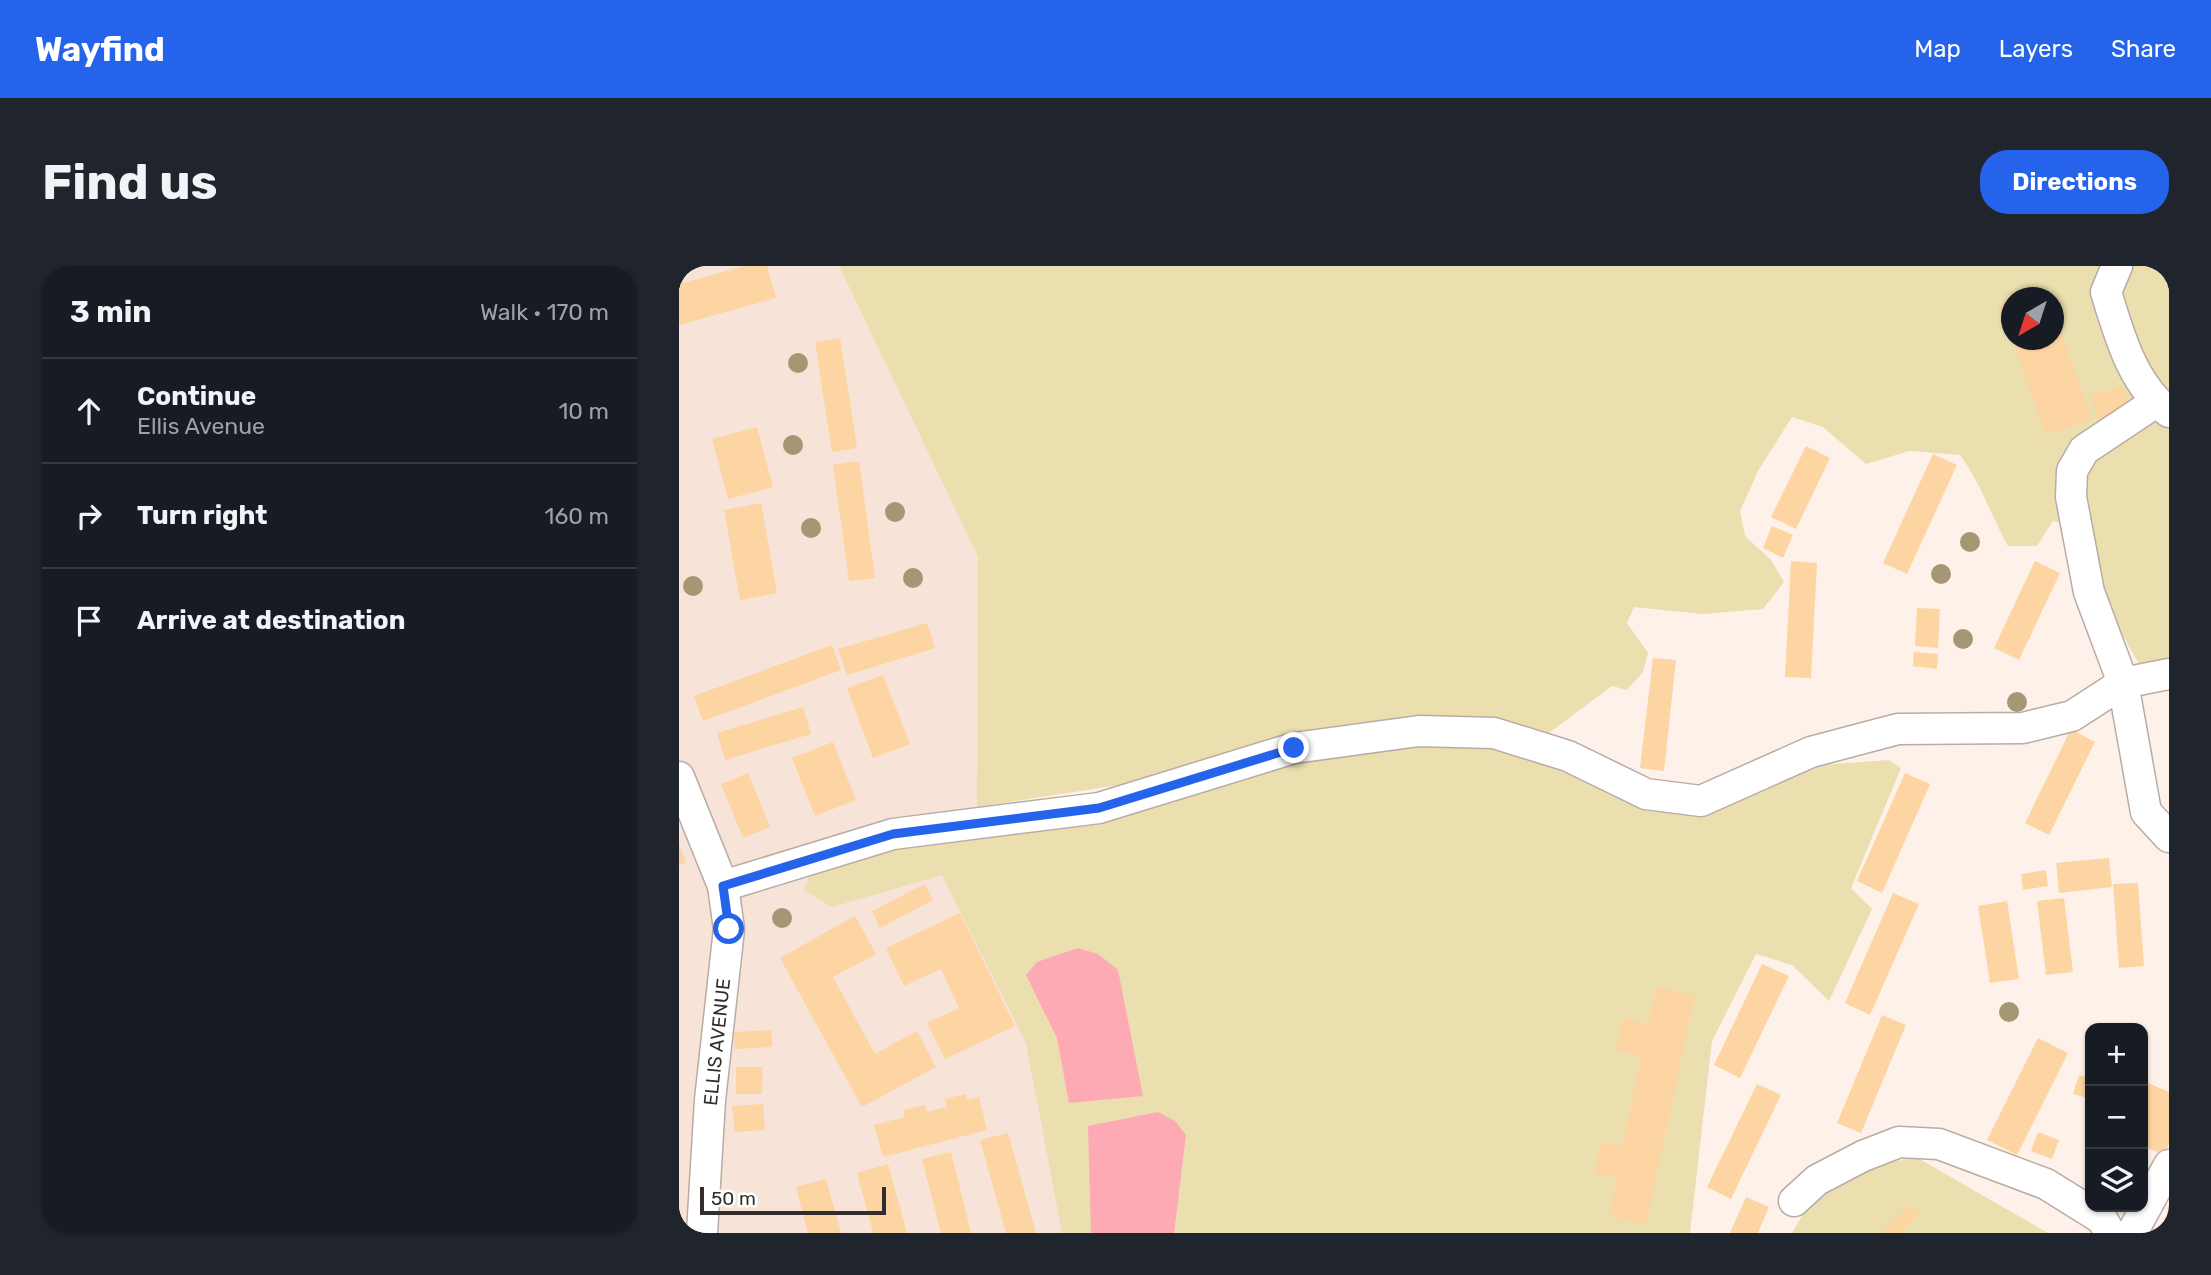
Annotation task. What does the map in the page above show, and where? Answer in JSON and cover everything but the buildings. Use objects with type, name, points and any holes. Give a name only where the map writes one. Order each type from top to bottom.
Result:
[{"type":"street","points":[[2117,266],[2106,292],[2123,348],[2162,407],[2084,450],[2072,471],[2071,497],[2089,592],[2123,683],[2146,812],[2169,837]]},
{"type":"street","points":[[723,886],[893,834],[1099,808],[1294,748],[1419,731],[1494,733],[1568,756],[1646,794],[1701,801],[1811,751],[1898,729],[2023,727],[2072,716],[2123,683],[2169,674]]},
{"type":"street","name":"ELLIS AVENUE","points":[[679,777],[723,886],[729,929],[710,1100],[702,1233]]},
{"type":"street","points":[[1794,1200],[1817,1180],[1899,1142],[1939,1144],[2046,1184],[2102,1219],[2110,1233]]},
{"type":"street","points":[[2132,1233],[2169,1165]]},
{"type":"shaded area","points":[[679,266],[839,266],[978,557],[984,865],[1089,1233],[679,1233]]},
{"type":"shaded area","points":[[839,266],[2169,266],[2169,660],[2140,666],[2094,583],[2079,528],[2053,521],[2037,546],[2008,546],[1980,488],[1960,455],[1909,451],[1866,464],[1823,427],[1792,417],[1758,471],[1740,511],[1745,536],[1771,560],[1784,582],[1763,609],[1703,614],[1634,607],[1627,623],[1648,653],[1643,672],[1627,690],[1612,686],[1542,738],[1330,729],[1119,785],[977,807],[978,557]]},
{"type":"shaded area","points":[[1393,744],[1522,751],[1691,811],[1822,765],[1889,760],[1901,768],[1851,888],[1872,909],[1829,1001],[1792,965],[1756,954],[1712,1041],[1690,1233],[1062,1233],[1026,1043],[942,875],[832,907],[804,890],[811,872],[843,860]]},
{"type":"shaded area","points":[[1078,948],[1098,954],[1118,970],[1143,1096],[1069,1103],[1057,1038],[1026,975],[1037,962]]},
{"type":"shaded area","points":[[1158,1112],[1175,1121],[1186,1135],[1174,1233],[1091,1233],[1088,1126]]},
{"type":"shaded area","points":[[1916,1157],[2048,1233],[1792,1233],[1816,1192],[1876,1165]]},
{"type":"route","points":[[729,929],[723,886],[893,834],[1099,808],[1294,748]]}]
